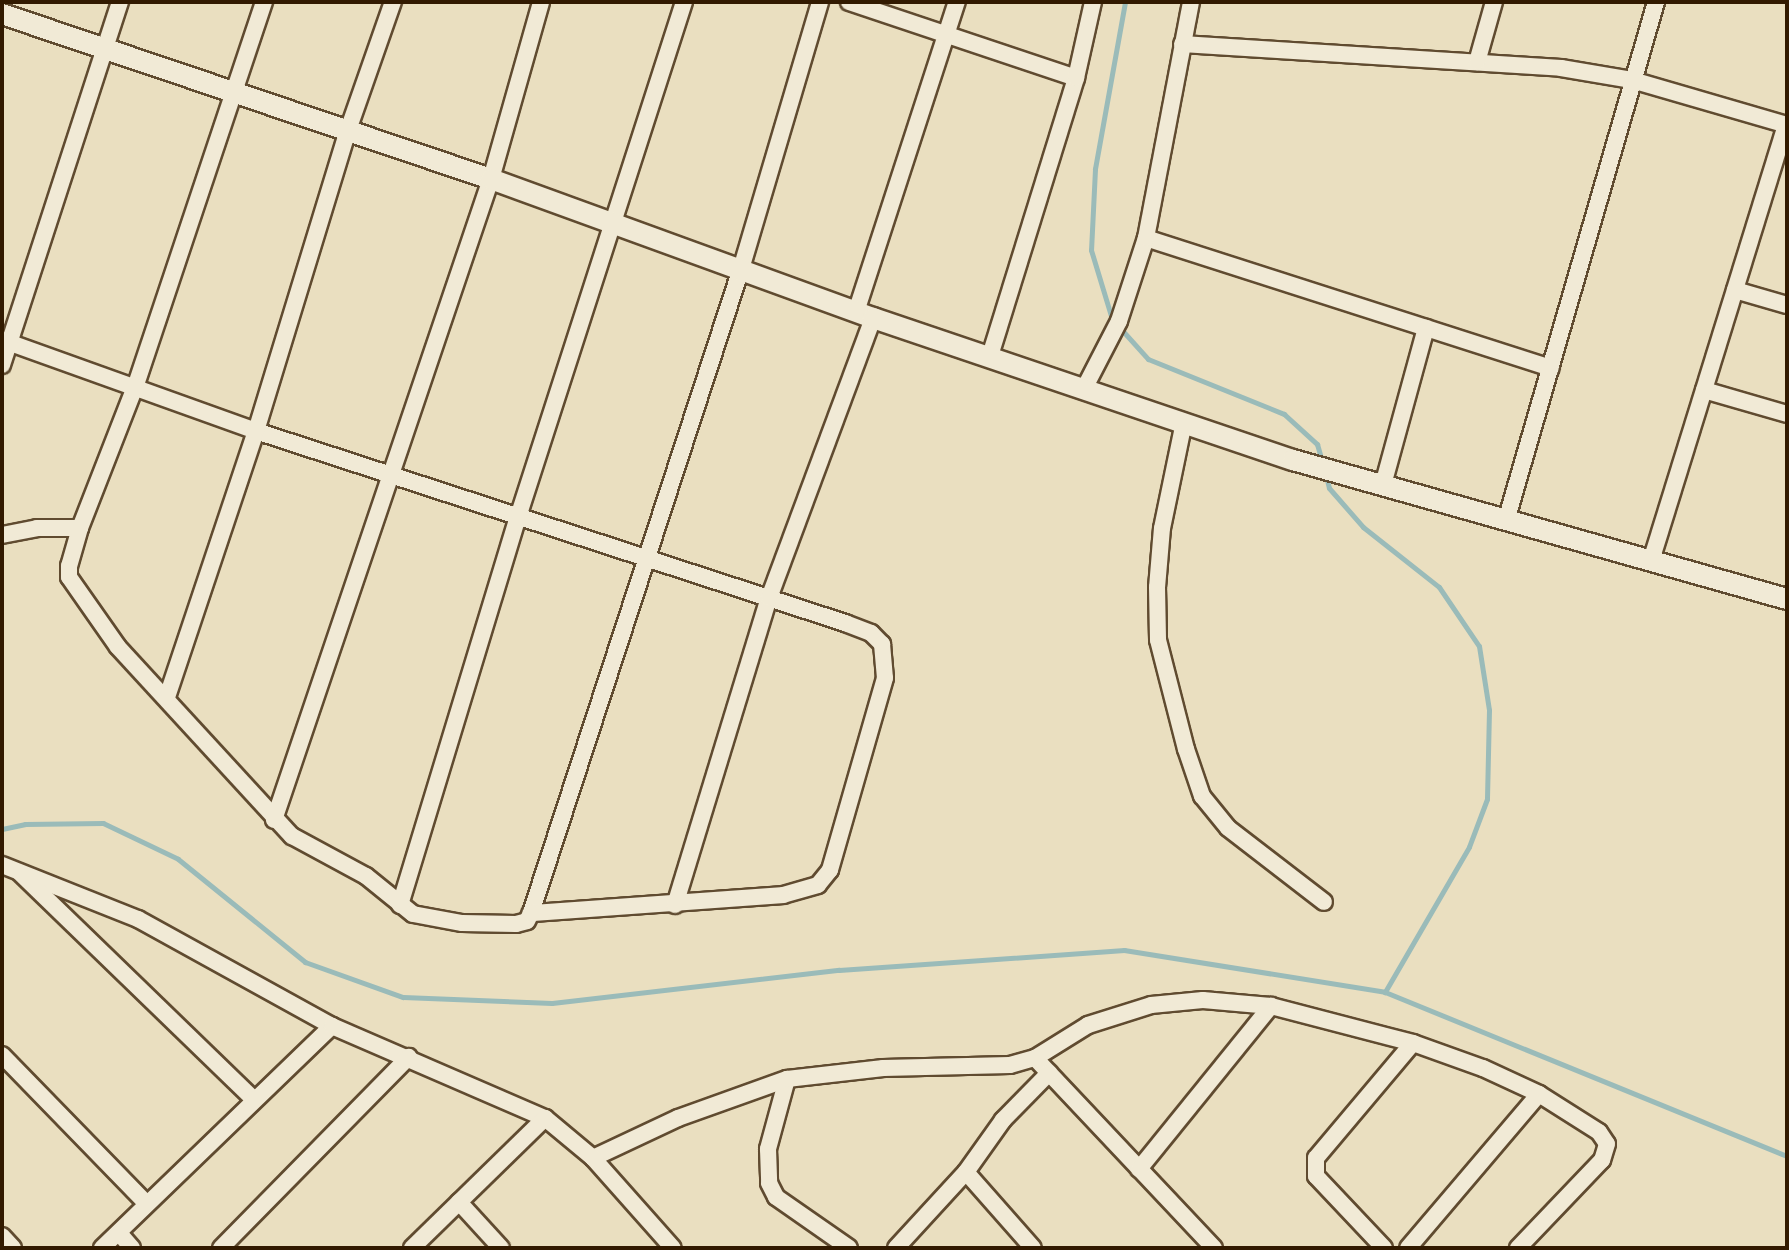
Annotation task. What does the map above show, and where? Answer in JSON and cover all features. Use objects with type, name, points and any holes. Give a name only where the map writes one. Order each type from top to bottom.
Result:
[{"type":"street","points":[[2,365],[6,342],[120,2]]},
{"type":"street","points":[[264,2],[135,387],[80,528],[69,566],[73,586],[118,647],[167,697],[274,820],[323,856],[366,876],[413,914],[462,923],[516,924],[527,921],[531,913],[741,269],[820,2]]},
{"type":"street","points":[[167,697],[256,431],[347,133],[393,2]]},
{"type":"street","points":[[274,820],[491,179],[541,2]]},
{"type":"street","points":[[400,905],[519,514],[684,2]]},
{"type":"street","points":[[849,2],[1076,78]]},
{"type":"street","points":[[675,905],[769,598],[865,315],[957,2]]},
{"type":"street","points":[[990,356],[1076,78],[1093,2]]},
{"type":"street","points":[[1085,387],[1119,321],[1146,238],[1191,2]]},
{"type":"street","points":[[1477,62],[1494,2]]},
{"type":"street","points":[[1506,521],[1656,2]]},
{"type":"street","points":[[2,14],[347,133],[491,179],[865,315],[1293,460],[1787,599]]},
{"type":"street","points":[[1182,44],[1561,68],[1632,80],[1787,125],[1651,561]]},
{"type":"street","points":[[1146,238],[1551,368]]},
{"type":"street","points":[[1735,290],[1787,305]]},
{"type":"street","points":[[1376,484],[1426,328]]},
{"type":"street","points":[[6,342],[256,431],[648,556],[871,633],[882,644],[886,660],[885,678],[830,870],[818,885],[783,895],[531,913]]},
{"type":"street","points":[[1704,390],[1787,414]]},
{"type":"street","points":[[1184,422],[1162,528],[1157,587],[1158,640],[1186,749],[1202,796],[1228,828],[1324,902]]},
{"type":"street","points":[[2,535],[37,528],[80,528]]},
{"type":"street","points":[[8,866],[138,919],[332,1026],[545,1118],[593,1158],[673,1248]]},
{"type":"street","points":[[8,866],[254,1100]]},
{"type":"street","points":[[593,1158],[678,1118],[787,1079],[883,1068],[1010,1065],[1035,1058],[1088,1025],[1151,1005],[1203,1000],[1271,1006],[1413,1043],[1483,1068],[1539,1094],[1599,1132],[1607,1144],[1602,1160],[1518,1248]]},
{"type":"street","points":[[1139,1169],[1271,1006]]},
{"type":"street","points":[[102,1248],[332,1026]]},
{"type":"street","points":[[1384,1248],[1316,1176],[1316,1158],[1413,1043]]},
{"type":"street","points":[[2,1055],[146,1203]]},
{"type":"street","points":[[221,1248],[409,1057]]},
{"type":"street","points":[[1035,1058],[1210,1247]]},
{"type":"street","points":[[896,1248],[966,1172],[1003,1120],[1049,1073]]},
{"type":"street","points":[[787,1079],[768,1149],[769,1183],[776,1197],[849,1248]]},
{"type":"street","points":[[1408,1248],[1539,1094]]},
{"type":"street","points":[[412,1248],[545,1118]]},
{"type":"street","points":[[966,1172],[1033,1248]]},
{"type":"street","points":[[459,1202],[501,1248]]},
{"type":"street","points":[[119,1233],[132,1248]]},
{"type":"street","points":[[2,1236],[13,1248]]},
{"type":"waterway","points":[[1125,2],[1095,169],[1091,250],[1112,319],[1148,359],[1284,414],[1317,444],[1322,462]]},
{"type":"waterway","points":[[1326,476],[1329,488],[1363,527],[1439,587],[1479,646],[1489,710],[1487,799],[1469,847],[1385,992]]},
{"type":"waterway","points":[[2,829],[25,824],[103,823],[178,859],[305,962],[403,997],[552,1003],[839,970],[1124,950],[1385,992],[1787,1156]]}]
